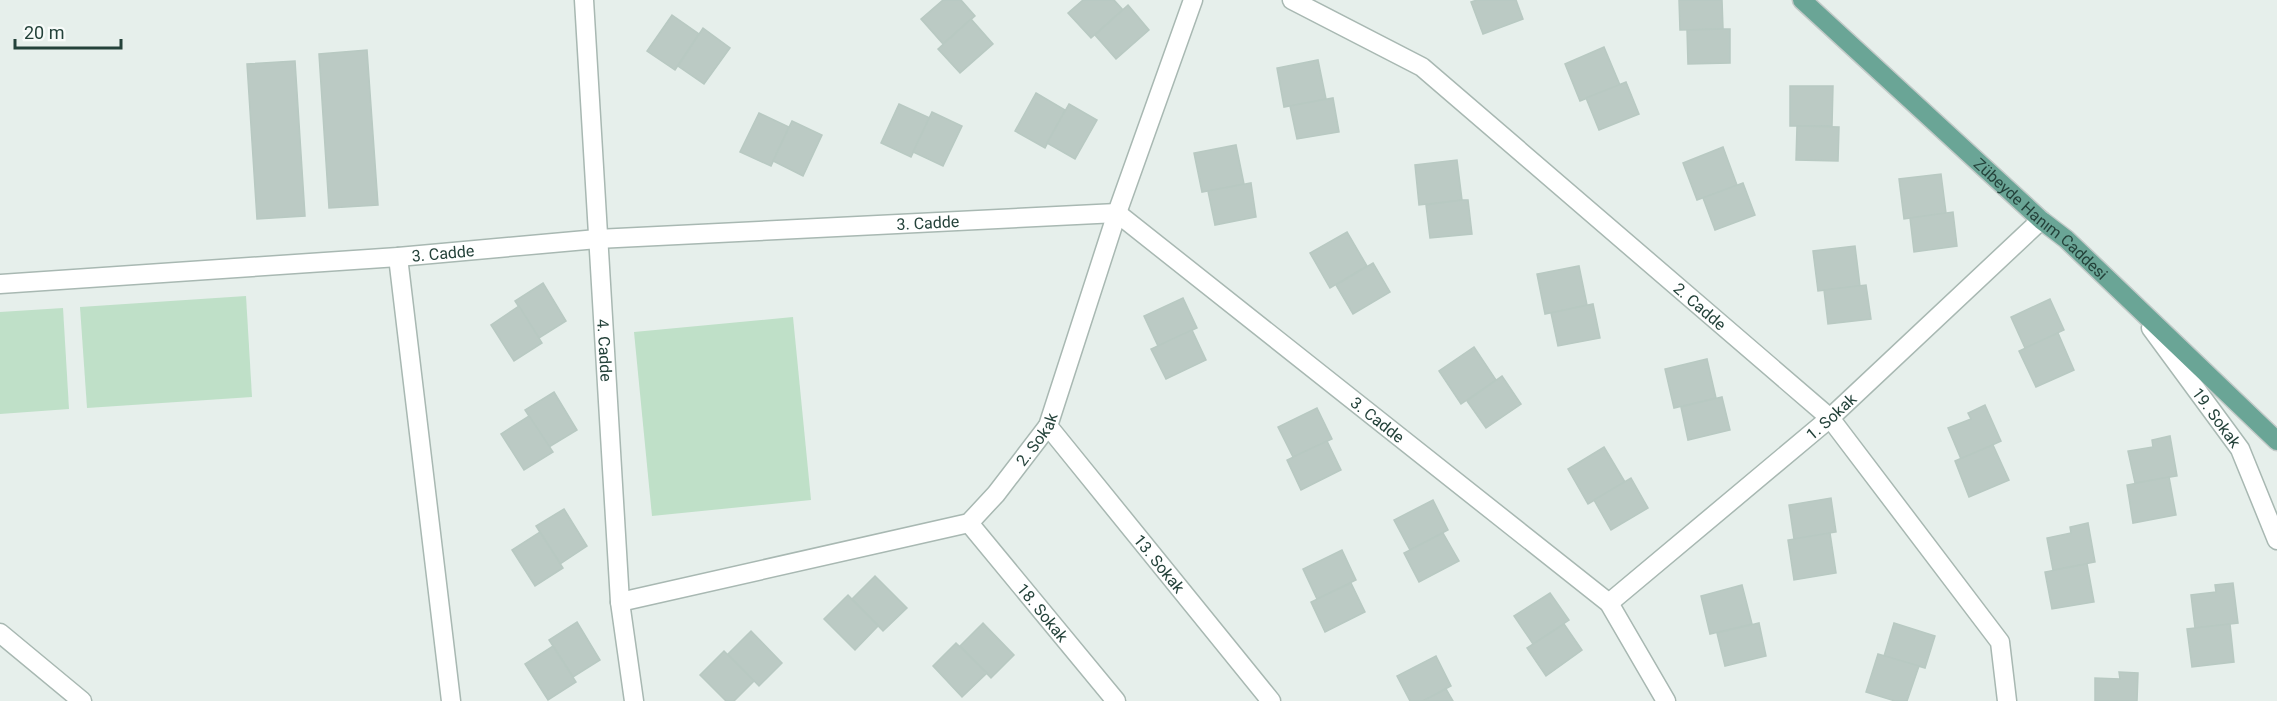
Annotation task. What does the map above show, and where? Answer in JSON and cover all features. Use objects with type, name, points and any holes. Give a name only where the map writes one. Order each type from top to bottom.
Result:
[{"type":"main road","name":"Zübeyde Hanım Caddesi","points":[[1802,0],[2041,220],[2066,239],[2277,441]]},
{"type":"street","name":"4. Cadde","points":[[584,0],[620,602],[634,701]]},
{"type":"street","name":"2. Sokak","points":[[969,523],[996,494],[1048,426],[1117,213],[1193,0]]},
{"type":"street","name":"2. Cadde","points":[[1292,0],[1422,67],[1830,418],[2000,642],[2007,701]]},
{"type":"street","name":"3. Cadde","points":[[0,284],[398,257],[597,240],[1117,213],[1609,603],[1666,701]]},
{"type":"street","name":"1. Sokak","points":[[1609,603],[1830,418],[2041,220]]},
{"type":"street","points":[[398,257],[451,701]]},
{"type":"street","name":"19. Sokak","points":[[2136,307],[2240,449],[2277,540]]},
{"type":"street","name":"13. Sokak","points":[[1048,426],[1270,701]]},
{"type":"street","points":[[620,602],[969,523]]},
{"type":"street","name":"18. Sokak","points":[[969,523],[1116,701]]},
{"type":"street","points":[[0,633],[81,701]]},
{"type":"green space","points":[[246,296],[252,397],[87,408],[80,307]]},
{"type":"green space","points":[[63,308],[69,409],[0,414],[0,312]]},
{"type":"green space","points":[[793,317],[811,500],[652,516],[634,332]]},
{"type":"building","points":[[943,0],[961,0],[975,16],[943,44],[921,19]]},
{"type":"building","points":[[1083,0],[1114,0],[1123,10],[1091,38],[1068,13]]},
{"type":"building","points":[[1516,0],[1523,19],[1483,34],[1471,2]]},
{"type":"building","points":[[1679,0],[1722,0],[1723,29],[1680,30]]},
{"type":"building","points":[[1128,5],[1149,30],[1116,59],[1095,35]]},
{"type":"building","points":[[672,15],[699,34],[675,70],[647,51]]},
{"type":"building","points":[[971,19],[993,44],[960,73],[938,49]]},
{"type":"building","points":[[703,28],[730,48],[704,84],[678,66]]},
{"type":"building","points":[[1730,29],[1730,63],[1688,64],[1687,30]]},
{"type":"building","points":[[1604,47],[1620,85],[1580,101],[1565,64]]},
{"type":"building","points":[[367,50],[378,205],[329,208],[319,54]]},
{"type":"building","points":[[1318,60],[1326,99],[1284,107],[1277,68]]},
{"type":"building","points":[[295,61],[305,216],[257,219],[247,64]]},
{"type":"building","points":[[1626,82],[1639,114],[1599,130],[1586,98]]},
{"type":"building","points":[[1790,86],[1833,86],[1832,126],[1790,126]]},
{"type":"building","points":[[1036,93],[1065,110],[1045,148],[1015,131]]},
{"type":"building","points":[[1333,98],[1339,132],[1297,139],[1290,106]]},
{"type":"building","points":[[899,104],[930,118],[911,157],[881,143]]},
{"type":"building","points":[[1069,104],[1097,120],[1075,159],[1047,143]]},
{"type":"building","points":[[932,112],[962,126],[943,166],[913,152]]},
{"type":"building","points":[[759,113],[789,127],[771,166],[740,152]]},
{"type":"building","points":[[792,121],[822,135],[803,176],[773,161]]},
{"type":"building","points":[[1797,126],[1839,127],[1838,161],[1796,160]]},
{"type":"building","points":[[1236,145],[1244,184],[1202,192],[1194,153]]},
{"type":"building","points":[[1723,147],[1737,185],[1697,200],[1683,163]]},
{"type":"building","points":[[1457,160],[1462,200],[1419,205],[1415,165]]},
{"type":"building","points":[[1941,174],[1946,213],[1904,219],[1899,179]]},
{"type":"building","points":[[1251,183],[1256,217],[1215,225],[1208,191]]},
{"type":"building","points":[[1743,183],[1755,215],[1715,230],[1703,198]]},
{"type":"building","points":[[1468,200],[1472,234],[1430,238],[1426,205]]},
{"type":"building","points":[[1953,212],[1957,246],[1914,252],[1910,218]]},
{"type":"building","points":[[1347,232],[1367,266],[1330,288],[1310,253]]},
{"type":"building","points":[[1855,246],[1860,286],[1818,291],[1813,251]]},
{"type":"building","points":[[1373,263],[1390,292],[1353,314],[1336,285]]},
{"type":"building","points":[[1579,266],[1587,305],[1545,314],[1537,274]]},
{"type":"building","points":[[543,283],[566,321],[539,338],[515,301]]},
{"type":"building","points":[[1866,285],[1871,319],[1828,324],[1824,290]]},
{"type":"building","points":[[1183,298],[1197,328],[1158,346],[1144,316]]},
{"type":"building","points":[[2050,299],[2064,330],[2025,348],[2011,317]]},
{"type":"building","points":[[1593,304],[1600,338],[1558,346],[1551,313]]},
{"type":"building","points":[[519,306],[542,343],[514,361],[491,325]]},
{"type":"building","points":[[1192,330],[1206,360],[1166,379],[1151,349]]},
{"type":"building","points":[[2058,333],[2074,370],[2036,387],[2019,351]]},
{"type":"building","points":[[1474,347],[1496,380],[1461,404],[1439,371]]},
{"type":"building","points":[[1707,359],[1716,398],[1674,408],[1665,369]]},
{"type":"building","points":[[1502,376],[1521,404],[1486,428],[1467,401]]},
{"type":"building","points":[[554,392],[577,430],[549,447],[525,410]]},
{"type":"building","points":[[1722,397],[1730,430],[1688,440],[1681,407]]},
{"type":"building","points":[[1985,405],[2001,441],[1961,459],[1948,428],[1971,419],[1968,413]]},
{"type":"building","points":[[1317,408],[1332,439],[1293,457],[1278,427]]},
{"type":"building","points":[[529,416],[553,452],[524,470],[501,434]]},
{"type":"building","points":[[2170,436],[2177,476],[2135,483],[2128,451],[2153,447],[2152,440]]},
{"type":"building","points":[[1327,441],[1341,470],[1301,490],[1287,460]]},
{"type":"building","points":[[1993,445],[2009,480],[1969,497],[1955,461]]},
{"type":"building","points":[[1604,447],[1625,482],[1588,504],[1568,469]]},
{"type":"building","points":[[2169,477],[2176,515],[2133,523],[2127,485]]},
{"type":"building","points":[[1631,478],[1648,508],[1611,530],[1594,500]]},
{"type":"building","points":[[1831,498],[1836,532],[1794,539],[1789,505]]},
{"type":"building","points":[[1433,500],[1448,530],[1410,550],[1394,520]]},
{"type":"building","points":[[564,509],[587,546],[560,564],[536,526]]},
{"type":"building","points":[[2088,523],[2095,562],[2053,570],[2047,538],[2071,533],[2070,527]]},
{"type":"building","points":[[540,532],[563,568],[535,586],[512,550]]},
{"type":"building","points":[[1443,533],[1459,561],[1419,582],[1404,553]]},
{"type":"building","points":[[1830,533],[1836,573],[1794,580],[1788,540]]},
{"type":"building","points":[[1342,550],[1356,580],[1317,599],[1303,569]]},
{"type":"building","points":[[2087,564],[2094,602],[2052,609],[2045,572]]},
{"type":"building","points":[[875,576],[907,608],[883,631],[852,599]]},
{"type":"building","points":[[1351,583],[1365,612],[1325,632],[1311,602]]},
{"type":"building","points":[[2233,583],[2238,623],[2195,628],[2191,595],[2216,592],[2215,585]]},
{"type":"building","points":[[1742,585],[1752,624],[1710,634],[1701,596]]},
{"type":"building","points":[[1550,593],[1569,620],[1533,644],[1514,616]]},
{"type":"building","points":[[848,595],[878,626],[855,650],[824,619]]},
{"type":"building","points":[[577,622],[600,660],[573,677],[549,640]]},
{"type":"building","points":[[983,623],[1014,655],[991,678],[960,646]]},
{"type":"building","points":[[1759,623],[1766,656],[1725,666],[1717,633]]},
{"type":"building","points":[[1894,623],[1935,636],[1925,668],[1884,656]]},
{"type":"building","points":[[1564,624],[1582,650],[1546,676],[1527,648]]},
{"type":"building","points":[[2230,624],[2234,662],[2192,667],[2187,629]]},
{"type":"building","points":[[751,631],[782,663],[759,686],[728,654]]},
{"type":"building","points":[[956,643],[987,673],[962,697],[933,666]]},
{"type":"building","points":[[553,646],[576,682],[548,700],[525,664]]},
{"type":"building","points":[[724,651],[754,681],[734,701],[726,701],[700,675]]},
{"type":"building","points":[[1878,654],[1919,666],[1907,701],[1895,701],[1866,692]]},
{"type":"building","points":[[1436,656],[1451,686],[1423,701],[1410,701],[1397,676]]},
{"type":"building","points":[[2119,672],[2138,673],[2137,701],[2095,701],[2095,678],[2120,679]]},
{"type":"building","points":[[1446,689],[1453,701],[1423,701]]}]
